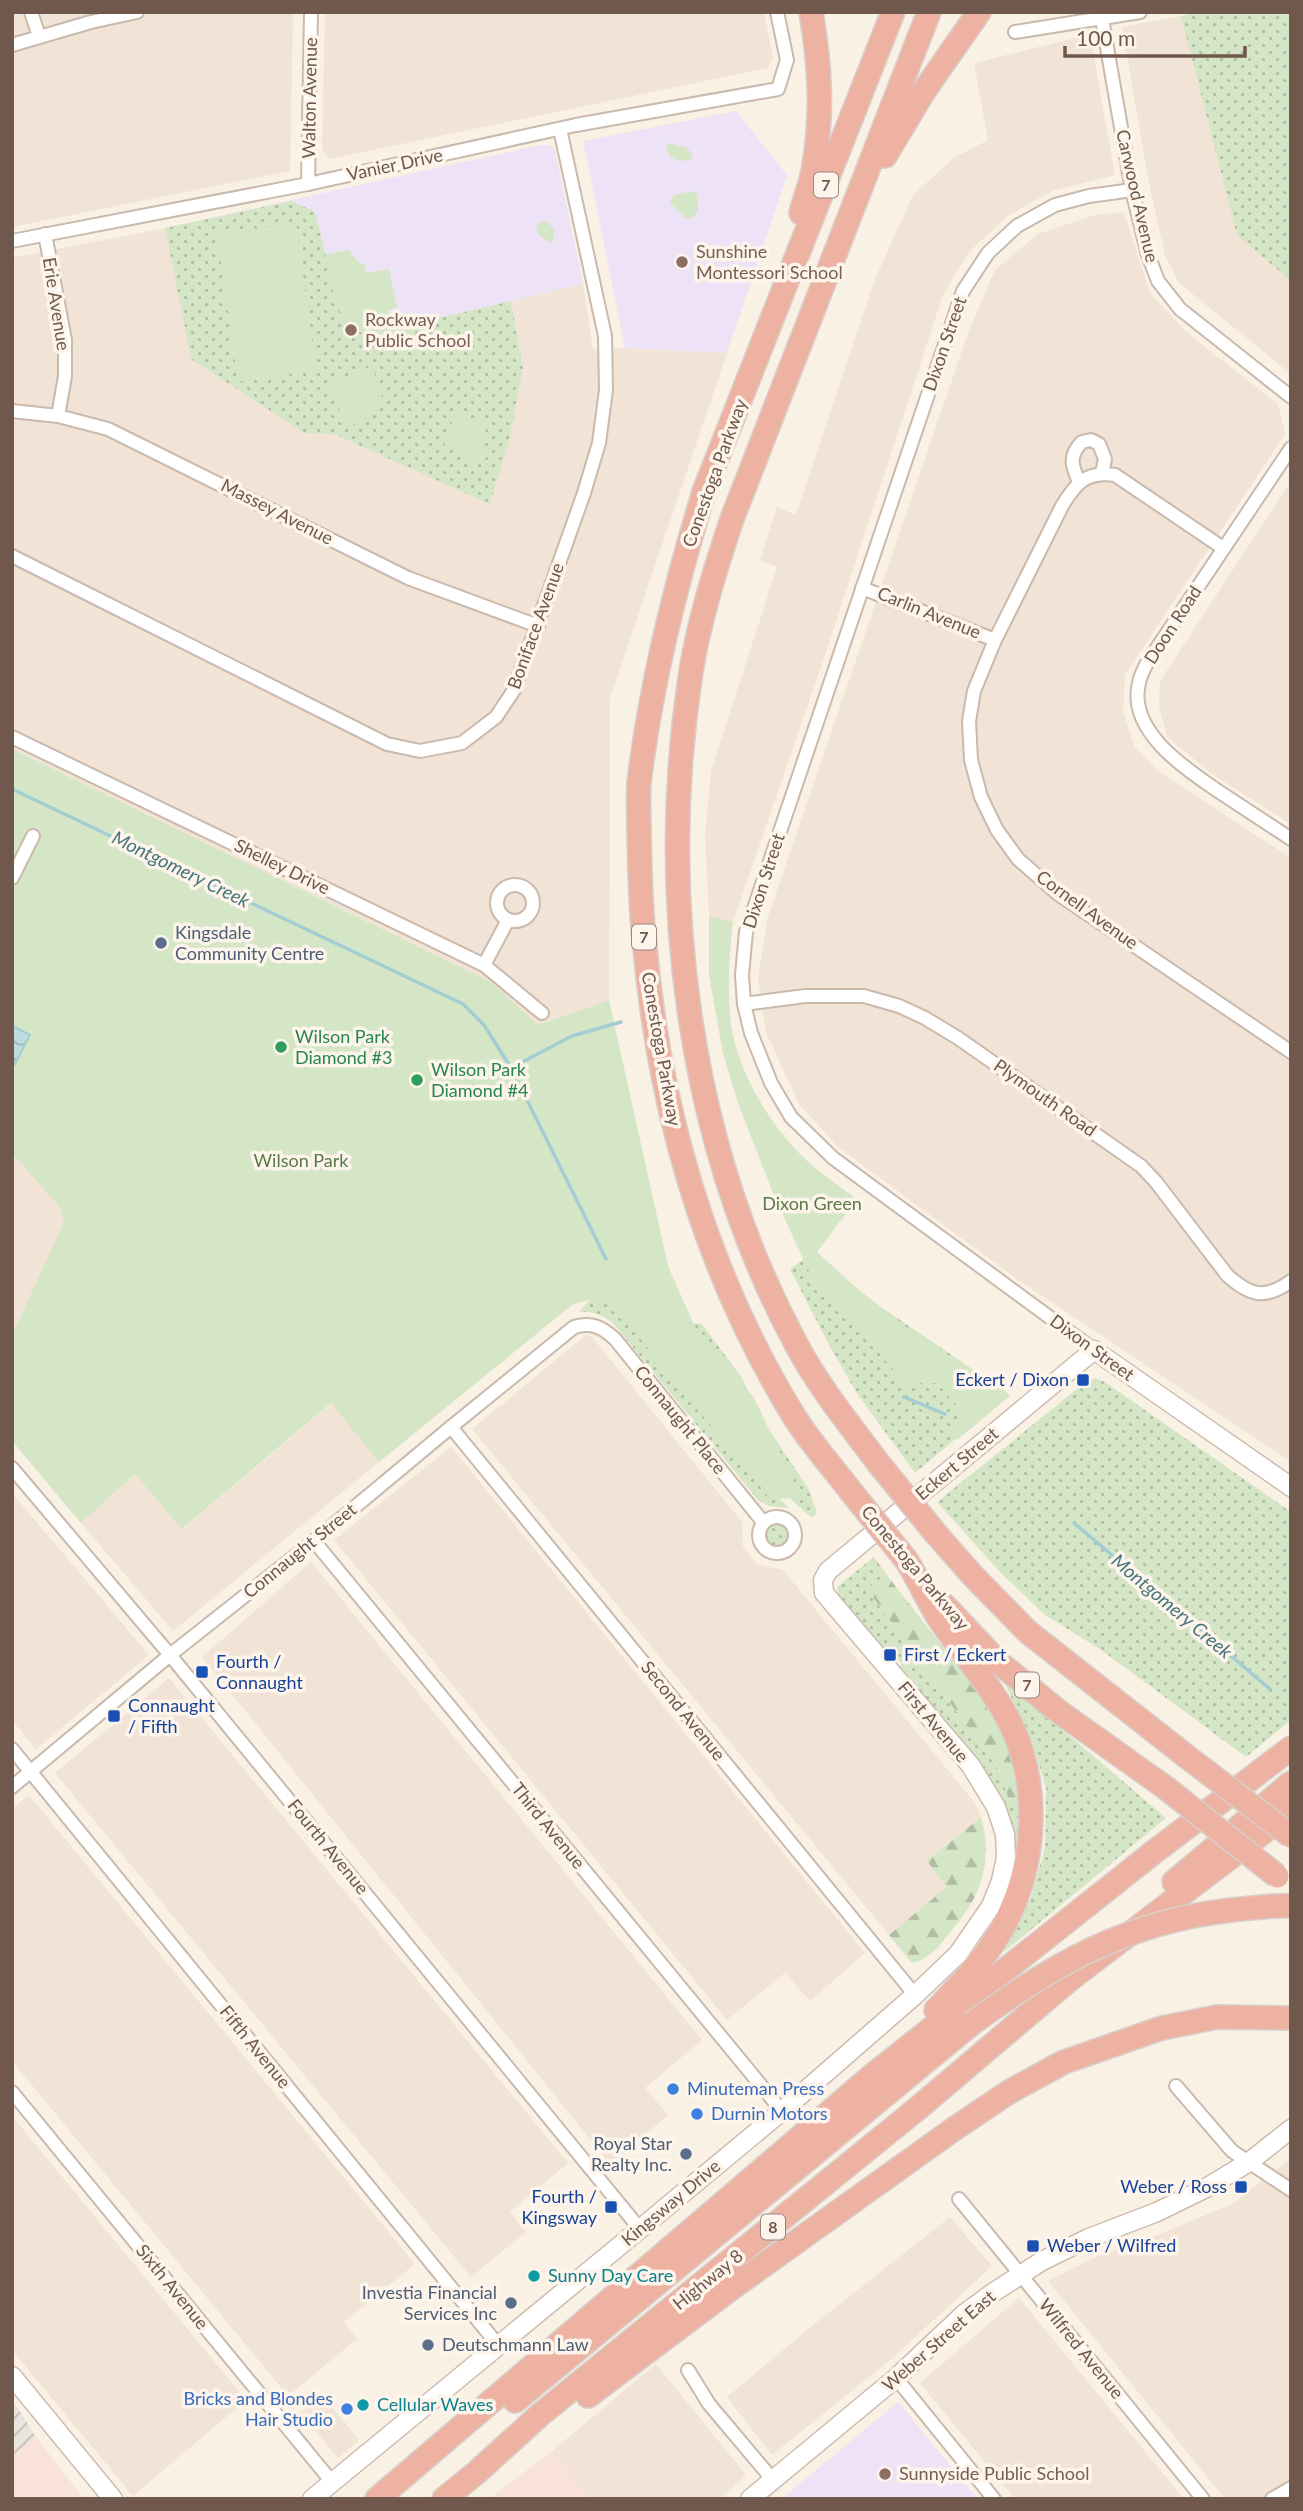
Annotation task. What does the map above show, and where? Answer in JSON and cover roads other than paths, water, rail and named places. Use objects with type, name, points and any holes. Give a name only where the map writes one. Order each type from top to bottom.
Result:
[{"type":"highway","points":[[759,357],[814,167],[820,111],[819,60],[811,12]]},
{"type":"highway","name":"Conestoga Parkway","points":[[893,12],[705,489],[683,561],[656,668],[639,786],[641,912],[648,993],[663,1079],[686,1172],[717,1262],[757,1352],[793,1415],[849,1489],[944,1606],[997,1661],[1058,1711],[1166,1788],[1284,1881]]},
{"type":"highway","name":"Conestoga Parkway","points":[[929,12],[714,572],[690,676],[678,795],[679,898],[700,1080],[727,1183],[761,1269],[796,1344],[827,1393],[879,1464],[974,1577],[1028,1632],[1291,1836]]},
{"type":"highway","points":[[852,209],[924,91],[979,12]]},
{"type":"highway","points":[[873,2075],[956,1990],[989,1949],[1010,1914],[1020,1886],[1029,1852],[1032,1821],[1025,1761],[1013,1728],[997,1700],[938,1616],[908,1561]]},
{"type":"highway","points":[[377,2499],[873,2075],[1291,1748]]},
{"type":"highway","points":[[1186,1756],[1291,1818]]},
{"type":"highway","points":[[1069,1979],[1137,1915],[1291,1783]]},
{"type":"highway","points":[[1069,1979],[1291,1811]]},
{"type":"highway","points":[[389,2499],[470,2438],[971,2024],[1021,1987],[1082,1954],[1140,1928],[1199,1914],[1291,1906]]},
{"type":"highway","name":"Highway 8","points":[[444,2499],[541,2414],[907,2118],[1069,1979]]},
{"type":"highway","points":[[476,2473],[550,2424],[729,2290],[1009,2092],[1065,2062],[1162,2028],[1217,2017],[1291,2018]]},
{"type":"street","points":[[31,12],[39,36]]},
{"type":"street","points":[[12,45],[137,12]]},
{"type":"street","name":"Walton Avenue","points":[[308,184],[311,12]]},
{"type":"street","name":"Vanier Drive","points":[[12,241],[308,184],[560,129],[778,89],[787,60],[777,12]]},
{"type":"street","points":[[1014,32],[1140,12]]},
{"type":"street","name":"Carwood Avenue","points":[[1102,19],[1132,190],[1148,256],[1158,281],[1180,309],[1291,397]]},
{"type":"street","name":"Boniface Avenue","points":[[12,556],[387,744],[420,751],[462,743],[496,717],[514,690],[538,626],[599,443],[606,390],[606,337],[560,129]]},
{"type":"street","name":"Dixon Street","points":[[1132,190],[1089,196],[1055,205],[1017,226],[988,253],[963,291],[746,932],[742,975],[744,1004],[751,1033],[766,1070],[791,1117],[833,1158],[1094,1350],[1288,1482]]},
{"type":"street","name":"Erie Avenue","points":[[45,234],[65,340],[65,376],[58,416]]},
{"type":"street","name":"Massey Avenue","points":[[12,411],[58,416],[108,429],[408,578],[538,626]]},
{"type":"street","points":[[1102,473],[1105,459],[1098,444],[1091,440],[1082,442],[1072,456],[1072,466],[1079,482],[1102,473],[1115,475],[1223,548]]},
{"type":"street","name":"Doon Road","points":[[1291,449],[1147,663],[1138,684],[1141,712],[1149,731],[1174,761],[1291,839]]},
{"type":"street","name":"Cornell Avenue","points":[[1079,482],[1062,506],[995,640],[974,691],[969,721],[971,760],[981,797],[997,830],[1018,859],[1058,894],[1291,1052]]},
{"type":"street","name":"Carlin Avenue","points":[[862,588],[995,640]]},
{"type":"street","name":"Shelley Drive","points":[[12,737],[484,965],[542,1013]]},
{"type":"street","points":[[12,878],[33,836]]},
{"type":"street","points":[[484,965],[508,920]]},
{"type":"street","name":"Plymouth Road","points":[[744,1004],[805,996],[864,996],[899,1006],[925,1018],[970,1046],[1141,1166],[1227,1275],[1240,1287],[1263,1294],[1276,1292],[1291,1281]]},
{"type":"street","name":"Connaught Street","points":[[12,1787],[170,1655],[574,1328],[592,1325]]},
{"type":"street","name":"Connaught Place","points":[[592,1325],[606,1331],[615,1339],[763,1522]]},
{"type":"street","name":"Eckert Street","points":[[823,1580],[828,1571],[1094,1350]]},
{"type":"street","name":"Second Avenue","points":[[451,1427],[915,1995]]},
{"type":"street","name":"Fourth Avenue","points":[[12,1468],[170,1655],[640,2229]]},
{"type":"street","name":"Third Avenue","points":[[314,1541],[782,2111]]},
{"type":"street","name":"First Avenue","points":[[823,1580],[824,1594],[971,1766],[996,1807],[1004,1833],[1006,1858],[1001,1881]]},
{"type":"street","name":"Fifth Avenue","points":[[12,1749],[498,2345]]},
{"type":"street","name":"Kingsway Drive","points":[[312,2499],[782,2111],[915,1995],[965,1945],[985,1916],[1001,1881]]},
{"type":"street","points":[[1176,2086],[1232,2151],[1291,2190]]},
{"type":"street","name":"Sixth Avenue","points":[[12,2092],[332,2482]]},
{"type":"street","name":"Weber Street East","points":[[750,2499],[896,2378],[964,2315],[1021,2275],[1042,2261],[1089,2238],[1157,2212],[1206,2188],[1249,2162],[1291,2129]]},
{"type":"street","name":"Wilfred Avenue","points":[[959,2199],[1203,2499]]},
{"type":"street","points":[[688,2370],[709,2404],[772,2480]]},
{"type":"street","points":[[12,2376],[113,2499]]},
{"type":"street","points":[[896,2378],[993,2499]]},
{"type":"street","points":[[1272,2499],[1291,2488]]},
{"type":"water","points":[[12,1026],[30,1035],[15,1064],[12,1063]]},
{"type":"waterway","name":"Montgomery Creek","points":[[12,789],[463,1004],[484,1025],[511,1068],[606,1259]]},
{"type":"waterway","points":[[511,1068],[572,1036],[621,1022]]},
{"type":"waterway","name":"Montgomery Creek","points":[[904,1397],[945,1414]]},
{"type":"waterway","name":"Montgomery Creek","points":[[1074,1523],[1270,1689]]},
{"type":"place","name":"Sunshine Montessori School","points":[[682,262]]},
{"type":"place","name":"Rockway Public School","points":[[351,330]]},
{"type":"place","name":"Kingsdale Community Centre","points":[[161,943]]},
{"type":"place","name":"Wilson Park Diamond #3","points":[[281,1047]]},
{"type":"place","name":"Wilson Park Diamond #4","points":[[417,1080]]},
{"type":"place","name":"Eckert / Dixon","points":[[1083,1380]]},
{"type":"place","name":"First / Eckert","points":[[890,1655]]},
{"type":"place","name":"Fourth / Connaught","points":[[202,1672]]},
{"type":"place","name":"Connaught / Fifth","points":[[114,1716]]},
{"type":"place","name":"Minuteman Press","points":[[673,2089]]},
{"type":"place","name":"Durnin Motors","points":[[697,2114]]},
{"type":"place","name":"Royal Star Realty Inc.","points":[[686,2154]]},
{"type":"place","name":"Weber / Ross","points":[[1241,2187]]},
{"type":"place","name":"Fourth / Kingsway","points":[[611,2207]]},
{"type":"place","name":"Weber / Wilfred","points":[[1033,2246]]},
{"type":"place","name":"Sunny Day Care","points":[[534,2276]]},
{"type":"place","name":"Investia Financial Services Inc","points":[[511,2303]]},
{"type":"place","name":"Deutschmann Law","points":[[428,2345]]},
{"type":"place","name":"Cellular Waves","points":[[363,2405]]},
{"type":"place","name":"Bricks and Blondes Hair Studio","points":[[347,2409]]},
{"type":"place","name":"Sunnyside Public School","points":[[885,2474]]},
{"type":"park label","name":"Wilson Park","points":[[301,1161]]},
{"type":"park label","name":"Dixon Green","points":[[812,1204]]}]
